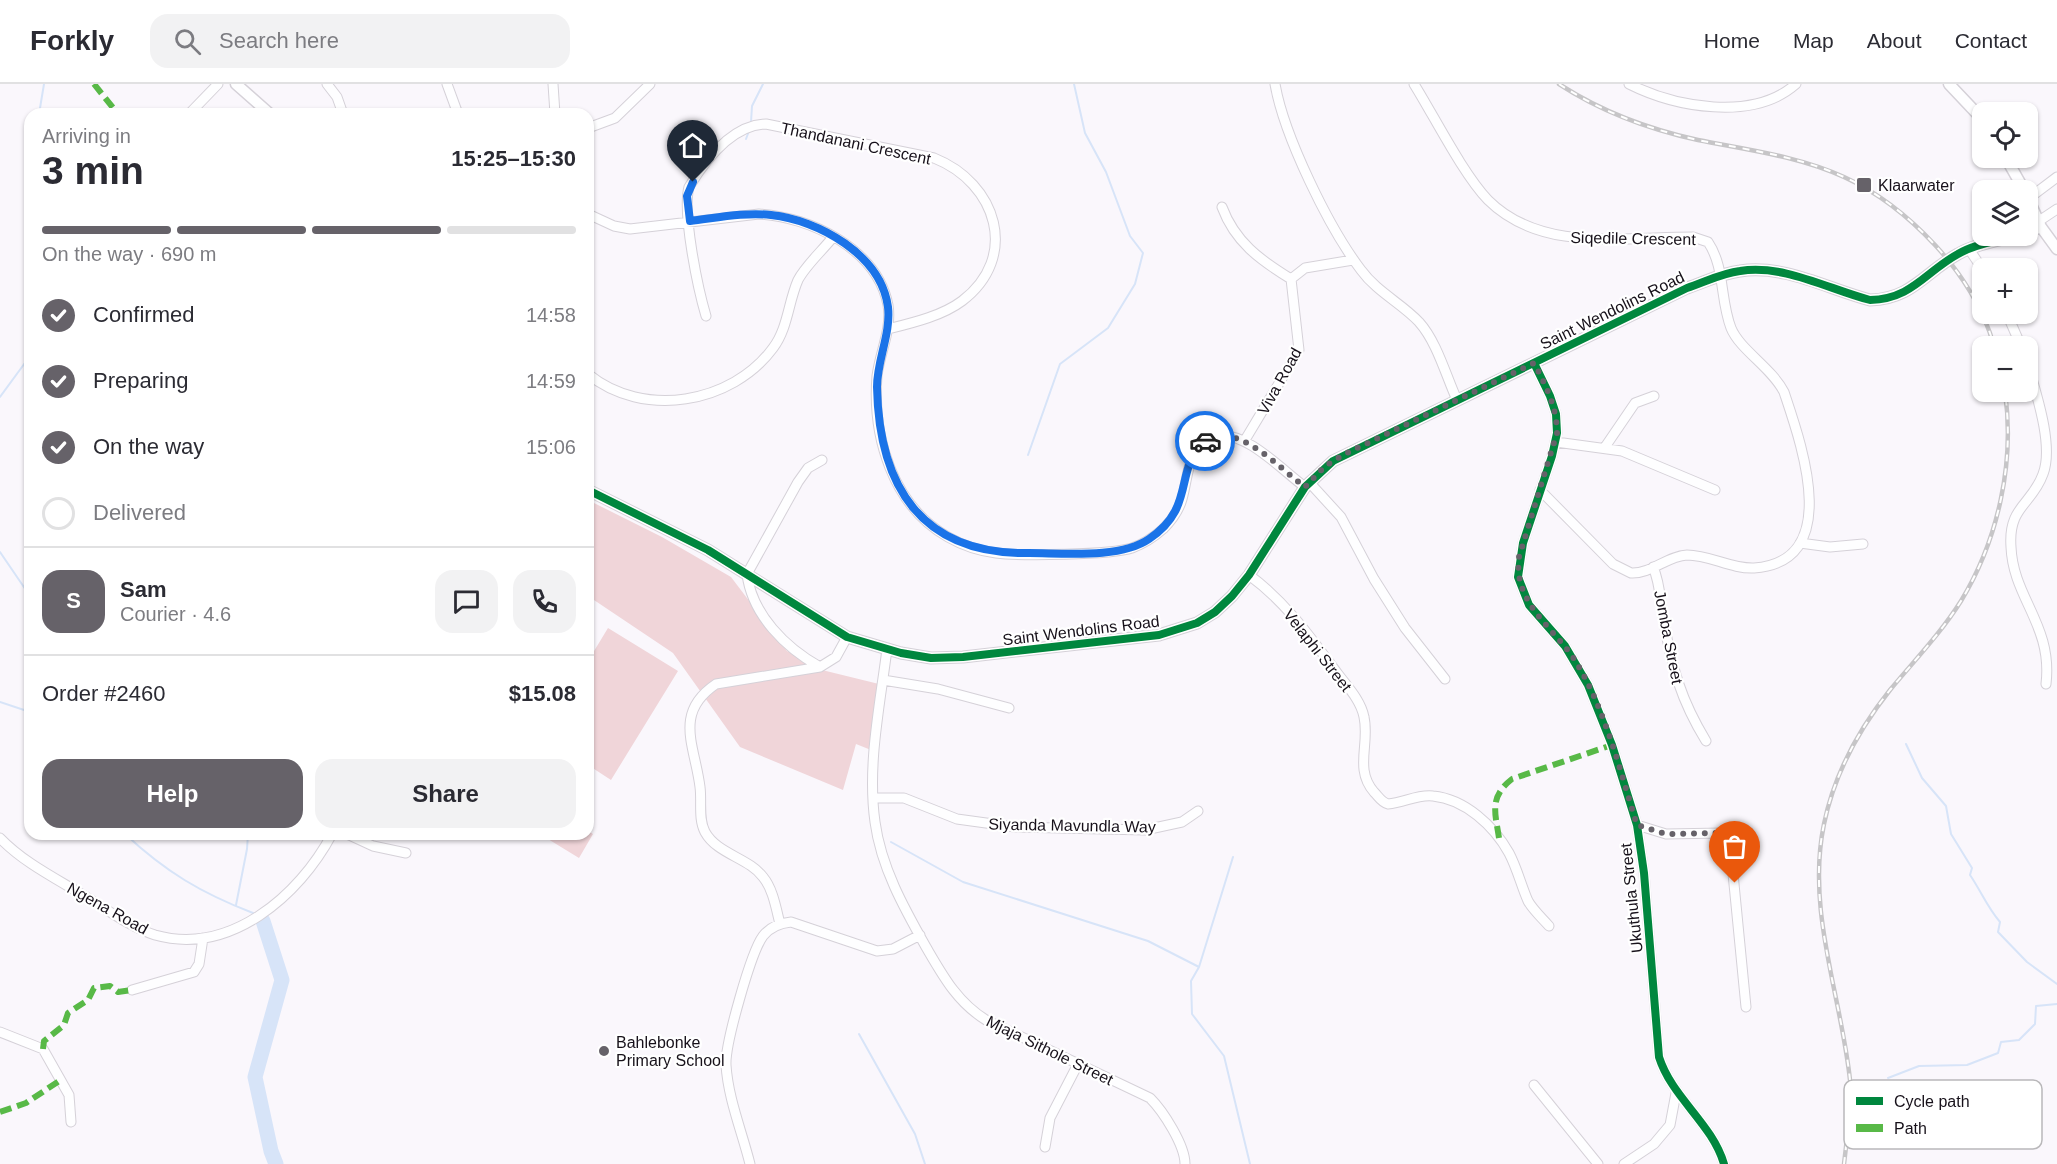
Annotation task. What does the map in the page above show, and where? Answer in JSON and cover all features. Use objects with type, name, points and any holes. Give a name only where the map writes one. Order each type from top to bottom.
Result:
[{"type":"street","points":[[195,108],[218,84]]},
{"type":"street","points":[[236,84],[263,108]]},
{"type":"street","points":[[327,84],[337,97],[341,108]]},
{"type":"street","points":[[447,84],[456,108]]},
{"type":"street","points":[[553,84],[555,108]]},
{"type":"street","points":[[594,126],[615,118],[650,84]]},
{"type":"street","points":[[1275,84],[1283,115],[1308,175],[1353,260],[1374,285],[1421,325],[1457,400]]},
{"type":"street","name":"Siqedile Crescent","points":[[1414,84],[1472,178],[1487,199],[1504,213],[1530,227],[1562,237],[1699,237],[1710,245],[1720,275],[1731,327],[1740,342],[1776,378],[1788,405],[1811,497],[1808,525],[1800,543]]},
{"type":"street","points":[[1629,84],[1682,103],[1718,107],[1771,98],[1796,84]]},
{"type":"street","points":[[1949,84],[1972,108]]},
{"type":"street","name":"Thandanani Crescent","points":[[706,316],[700,297],[687,196],[693,182],[729,138],[751,124],[766,124],[913,153],[952,165],[967,177],[988,204],[994,234],[991,261],[976,286],[956,305],[888,329]]},
{"type":"street","points":[[2038,191],[2057,177]]},
{"type":"street","points":[[1222,207],[1230,227],[1240,240],[1264,262],[1291,279],[1305,268],[1353,260]]},
{"type":"street","points":[[2040,224],[2057,209]]},
{"type":"street","points":[[594,217],[614,226],[630,229],[690,221],[772,215],[797,221],[833,237],[855,251],[876,274],[888,305],[888,329],[878,374],[878,394],[884,444],[897,487],[911,508],[928,525],[950,538],[978,549],[1015,553],[1131,548],[1163,529],[1177,513],[1192,456],[1204,442],[1219,435],[1245,440],[1307,485],[1341,517],[1399,618],[1445,679]]},
{"type":"street","points":[[2038,220],[2057,249]]},
{"type":"street","points":[[594,377],[618,390],[658,400],[694,399],[729,386],[742,378],[772,349],[789,315],[800,276],[833,237]]},
{"type":"street","name":"Saint Wendolins Road","points":[[594,493],[708,550],[847,637],[887,649],[931,658],[963,657],[1159,635],[1197,623],[1215,612],[1249,575],[1307,485],[1325,466],[1345,454],[1688,288],[1720,275],[1742,270],[1772,272],[1859,297],[1882,299],[1907,292],[1949,260],[1980,246]]},
{"type":"street","points":[[1969,249],[1975,258]]},
{"type":"street","name":"Viva Road","points":[[1245,440],[1299,350],[1291,279]]},
{"type":"street","name":"Ukuthula Street","points":[[1534,363],[1556,414],[1556,442],[1519,557],[1520,584],[1529,605],[1565,646],[1588,685],[1612,746],[1637,825],[1644,873],[1657,1045],[1662,1068],[1676,1093],[1711,1137],[1724,1164]]},
{"type":"street","points":[[1605,447],[1635,403],[1654,396]]},
{"type":"street","points":[[2037,402],[2043,426],[2046,463],[2037,486],[2015,515],[2011,547],[2016,572],[2045,643],[2048,667],[2046,684]]},
{"type":"street","points":[[1556,442],[1622,451],[1715,490]]},
{"type":"street","points":[[820,667],[786,644],[754,601],[747,574],[798,482],[808,468],[822,460]]},
{"type":"street","name":"Jomba Street","points":[[1540,490],[1622,571],[1637,574],[1653,567],[1661,591],[1663,620],[1677,684],[1706,741]]},
{"type":"street","points":[[1653,567],[1689,555],[1735,567],[1756,568],[1776,562],[1800,543],[1830,547],[1863,544]]},
{"type":"street","name":"Velaphi Street","points":[[1249,575],[1274,596],[1302,625],[1359,702],[1366,728],[1364,779],[1383,802],[1393,804],[1422,796],[1452,801],[1477,816],[1499,838],[1509,854],[1528,902],[1549,926]]},
{"type":"street","points":[[780,924],[763,876],[724,849],[704,831],[699,781],[689,731],[692,712],[702,693],[716,684],[820,667],[836,657],[847,637]]},
{"type":"street","name":"Mjaja Sithole Street","points":[[887,649],[873,798],[875,822],[888,872],[950,988],[972,1012],[1150,1098],[1164,1113],[1180,1144],[1185,1164]]},
{"type":"street","points":[[883,680],[939,689],[1008,708]]},
{"type":"street","name":"Siyanda Mavundla Way","points":[[873,798],[904,798],[957,819],[1015,826],[1145,830],[1182,822],[1198,811]]},
{"type":"street","points":[[1637,825],[1666,834],[1722,833],[1730,843],[1746,1007]]},
{"type":"street","name":"Ngena Road","points":[[0,838],[33,865],[142,929],[162,936],[203,938],[217,936],[248,923],[282,898],[313,866],[328,840]]},
{"type":"street","points":[[360,840],[373,846],[406,853]]},
{"type":"street","points":[[738,1164],[750,1163],[728,1078],[726,1052],[728,1038],[759,943],[765,934],[780,924],[802,923],[859,947],[877,951],[893,949],[920,935]]},
{"type":"street","points":[[132,990],[194,972],[199,964],[203,938]]},
{"type":"street","points":[[0,1032],[43,1049],[69,1095],[71,1122]]},
{"type":"street","points":[[1045,1147],[1050,1118],[1077,1064]]},
{"type":"street","points":[[1534,1085],[1598,1164]]},
{"type":"street","points":[[1624,1164],[1653,1144],[1670,1125],[1676,1093]]},
{"type":"shaded area","points":[[594,503],[662,537],[731,577],[787,651],[822,670],[879,684],[871,750],[856,744],[843,790],[740,747],[673,653],[594,600]]},
{"type":"shaded area","points":[[608,628],[678,671],[611,780],[594,769],[594,651]]},
{"type":"shaded area","points":[[550,840],[590,840],[579,858]]},
{"type":"waterway","points":[[40,108],[44,84]]},
{"type":"waterway","points":[[751,122],[752,106],[763,84]]},
{"type":"waterway","points":[[1028,455],[1060,364],[1108,328],[1135,284],[1143,253],[1130,236],[1106,172],[1085,133],[1074,84]]},
{"type":"waterway","points":[[746,139],[749,131]]},
{"type":"waterway","points":[[0,397],[24,364]]},
{"type":"waterway","points":[[0,552],[24,587]]},
{"type":"waterway","points":[[0,702],[24,710]]},
{"type":"waterway","points":[[1906,744],[1922,778],[1946,806],[1951,834],[1972,868],[1970,875],[2000,922],[1998,932],[2027,962],[2057,984]]},
{"type":"waterway","points":[[132,840],[155,860],[185,880],[217,898],[253,913]]},
{"type":"waterway","points":[[236,905],[248,840]]},
{"type":"waterway","points":[[891,842],[963,882],[1148,941],[1199,967]]},
{"type":"waterway","points":[[1233,857],[1199,967],[1191,981],[1192,1014],[1224,1056],[1250,1164]]},
{"type":"waterway","points":[[263,921],[282,980],[255,1077],[271,1151],[276,1164]]},
{"type":"waterway","points":[[1888,1078],[1919,1066],[1967,1065],[1998,1053],[2001,1042],[2019,1040],[2035,1024],[2036,1006],[2057,1004]]},
{"type":"waterway","points":[[859,1034],[915,1134],[925,1164]]},
{"type":"railway","points":[[1559,84],[1592,103],[1643,125],[1698,140],[1772,154],[1809,164],[1844,177],[1869,190],[1904,215],[1945,256],[1978,305],[1991,336]]},
{"type":"railway","points":[[1850,1080],[1827,952],[1819,888],[1820,856],[1828,806],[1841,770],[1868,720],[1953,613],[1985,553],[2001,500],[2005,473],[2008,446],[2006,402]]},
{"type":"railway","points":[[1844,1164],[1846,1149]]},
{"type":"marked path","points":[[94,84],[113,108]]},
{"type":"marked path","points":[[1499,838],[1495,806],[1500,792],[1512,779],[1612,745]]},
{"type":"marked path","points":[[43,1049],[44,1041],[64,1025],[68,1013],[88,1000],[94,988],[110,986],[118,992],[132,990]]},
{"type":"marked path","points":[[0,1112],[26,1103],[62,1079]]},
{"type":"cycle path","points":[[594,493],[708,550],[847,637],[901,653],[931,658],[963,657],[1159,635],[1197,623],[1215,612],[1232,596],[1249,575],[1305,487],[1333,461],[1687,288],[1727,274],[1756,270],[1789,274],[1870,300],[1884,298],[1908,290],[1946,261],[1977,246]]},
{"type":"cycle path","points":[[1534,363],[1556,414],[1557,433],[1552,456],[1523,543],[1518,577],[1529,605],[1565,646],[1588,685],[1612,745],[1637,825],[1644,873],[1659,1057],[1673,1085],[1711,1136],[1724,1164]]},
{"type":"way so far","points":[[1205,441],[1219,435],[1234,436],[1245,440],[1305,487],[1325,466],[1345,454],[1534,363],[1556,414],[1557,433],[1552,456],[1519,557],[1518,577],[1524,595],[1536,614],[1565,646],[1597,703],[1637,825],[1652,832],[1666,834],[1709,831],[1722,833],[1730,843],[1735,883]]},
{"type":"place","name":"Klaarwater","points":[[1864,185]]},
{"type":"place","name":"Bahlebonke Primary School","points":[[604,1051]]},
{"type":"route","points":[[693,182],[687,196],[690,221],[759,214],[789,218],[833,237],[855,251],[876,274],[888,305],[889,323],[877,386],[889,465],[897,487],[911,508],[928,525],[950,538],[978,549],[997,553],[1097,552],[1131,548],[1148,541],[1177,513],[1192,456],[1205,441]]}]
